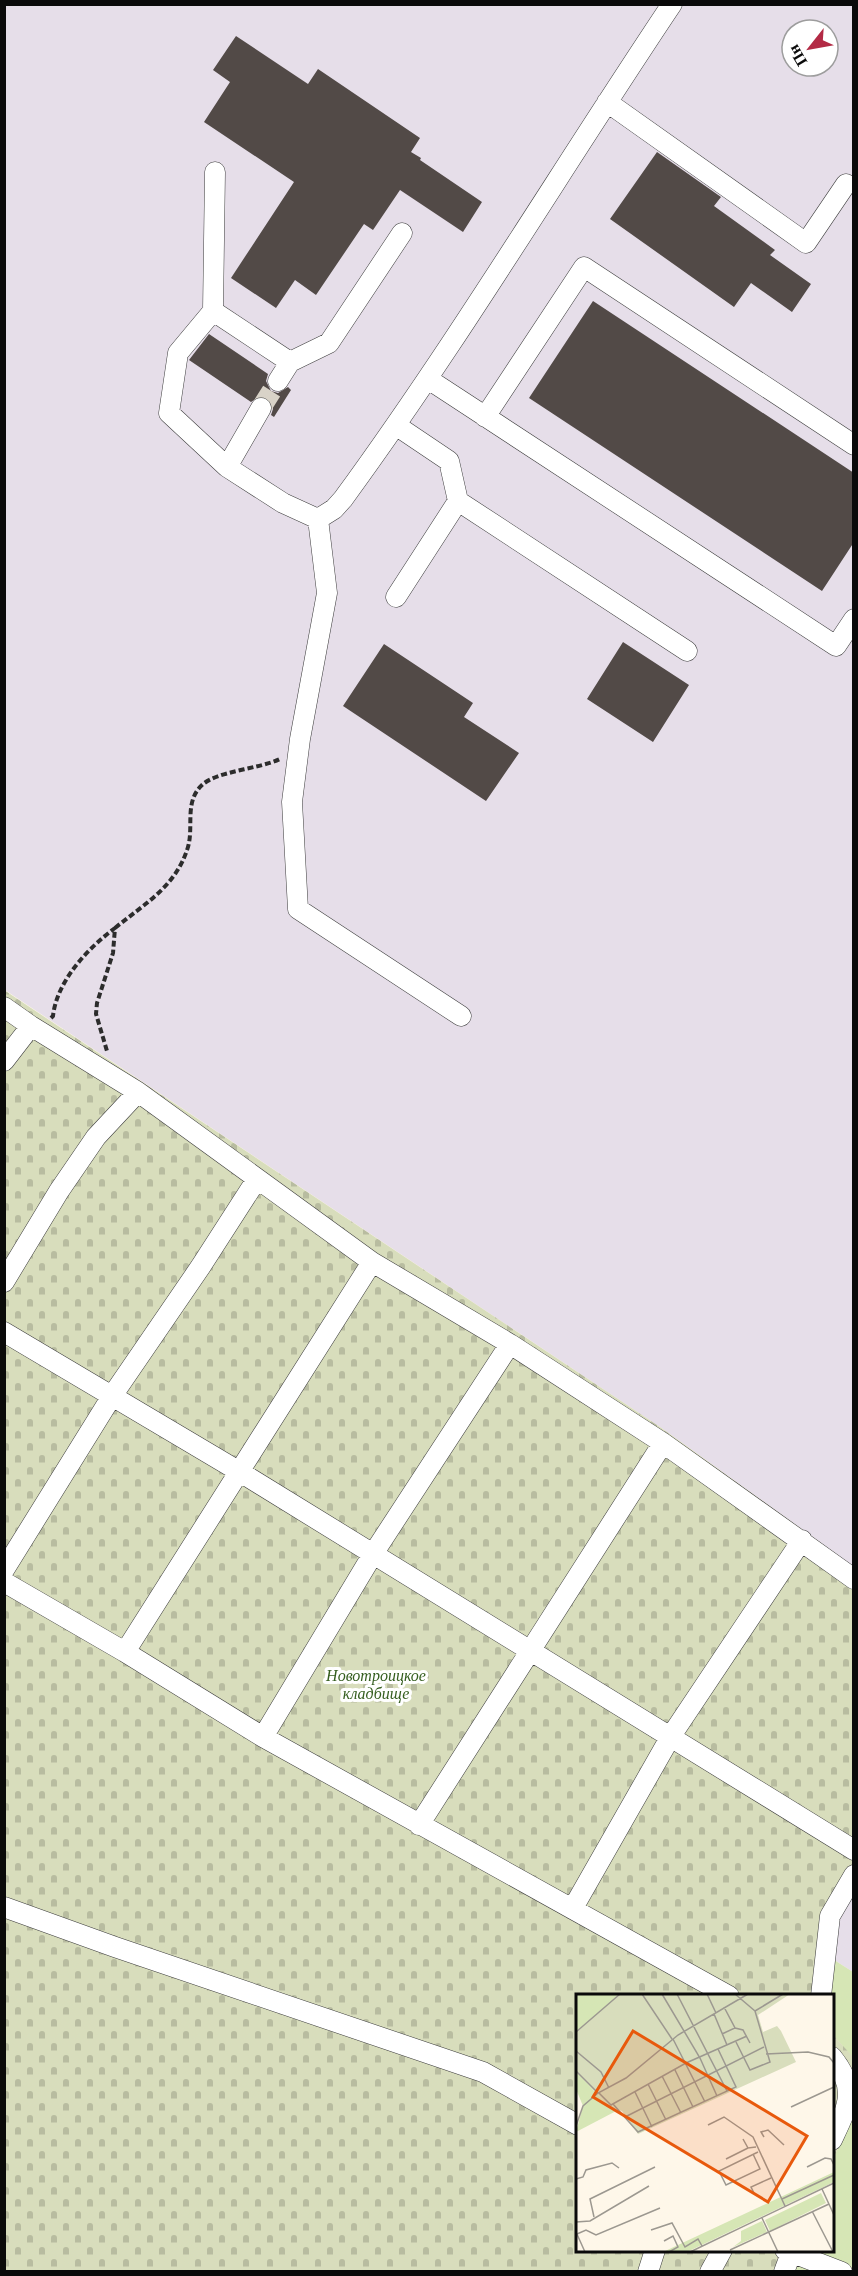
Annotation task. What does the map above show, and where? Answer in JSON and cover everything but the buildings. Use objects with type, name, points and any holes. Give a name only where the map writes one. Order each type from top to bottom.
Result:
[{"type":"street","points":[[318,519],[334,509],[344,499],[397,426],[672,4]]},
{"type":"street","points":[[607,102],[806,243],[846,184]]},
{"type":"street","points":[[215,172],[213,311],[178,353],[169,413],[227,467],[283,503],[318,519]]},
{"type":"street","points":[[278,381],[290,362],[330,343],[402,233]]},
{"type":"street","points":[[485,417],[584,267],[854,445]]},
{"type":"street","points":[[213,311],[290,362]]},
{"type":"street","points":[[428,379],[836,646],[854,619]]},
{"type":"street","points":[[227,467],[261,408]]},
{"type":"street","points":[[397,426],[449,461],[458,501],[687,651]]},
{"type":"street","points":[[396,597],[458,501]]},
{"type":"street","points":[[318,519],[327,593],[299,748],[292,802],[298,909],[461,1016]]},
{"type":"street","points":[[4,1007],[138,1092],[372,1262],[510,1344],[663,1443],[854,1579]]},
{"type":"street","points":[[4,1061],[31,1026]]},
{"type":"street","points":[[4,1282],[59,1191],[96,1137],[138,1092]]},
{"type":"street","points":[[4,1570],[112,1396],[257,1179]]},
{"type":"street","points":[[125,1652],[372,1262]]},
{"type":"street","points":[[4,1332],[240,1472],[854,1850]]},
{"type":"street","points":[[263,1737],[373,1554],[510,1344]]},
{"type":"street","points":[[419,1825],[663,1443]]},
{"type":"street","points":[[573,1908],[671,1736],[802,1540]]},
{"type":"street","points":[[4,1582],[125,1652],[263,1737],[727,1994]]},
{"type":"street","points":[[821,1994],[830,1916],[854,1875]]},
{"type":"street","points":[[4,1907],[483,2072],[576,2124]]},
{"type":"street","points":[[834,2059],[844,2071],[849,2085],[847,2108],[834,2135]]},
{"type":"street","points":[[648,2271],[654,2252]]},
{"type":"street","points":[[710,2271],[721,2252]]},
{"type":"street","points":[[787,2258],[842,2271]]},
{"type":"path","points":[[31,1026],[43,1023],[53,1016],[55,1000],[64,983],[87,953],[161,892],[177,870],[188,846],[192,799],[200,787],[209,780],[270,764],[299,748]]},
{"type":"path","points":[[115,928],[112,953],[97,1003],[96,1014],[116,1079]]},
{"type":"shaded area","points":[[4,5],[853,5],[853,1566],[660,1427],[5,990]]},
{"type":"shaded area","points":[[853,1865],[853,1972],[820,1951]]},
{"type":"green space","name":"Новотроицкое кладбище","points":[[4,990],[660,1427],[853,1566],[853,1865],[815,1994],[576,1994],[576,2252],[793,2252],[784,2271],[5,2271]]},
{"type":"green space","points":[[820,1951],[853,1972],[853,2058],[834,2036],[834,1994],[815,1994]]},
{"type":"green space","points":[[834,2036],[854,2058],[853,2112],[834,2158]]},
{"type":"green space","points":[[853,2112],[853,2271],[784,2272],[793,2252],[834,2252],[834,2158]]},
{"type":"tunnel","points":[[261,408],[278,381]]}]
